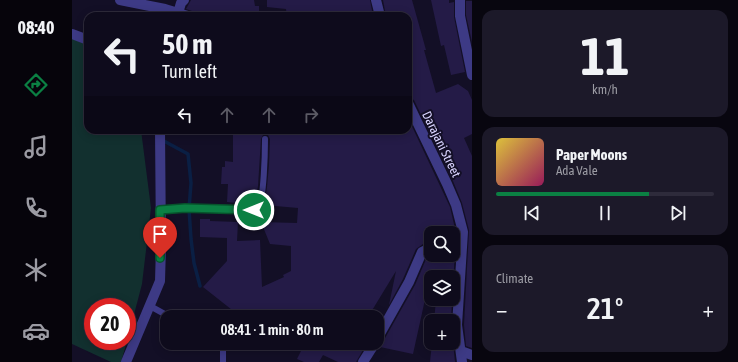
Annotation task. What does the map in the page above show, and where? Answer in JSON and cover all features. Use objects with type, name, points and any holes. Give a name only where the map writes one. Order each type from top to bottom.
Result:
[{"type":"street","points":[[120,0],[174,12]]},
{"type":"street","points":[[178,12],[181,3],[184,0]]},
{"type":"street","points":[[376,0],[379,12]]},
{"type":"street","points":[[460,0],[460,16],[472,75]]},
{"type":"street","points":[[72,34],[84,38]]},
{"type":"street","name":"Darajani Street","points":[[412,111],[456,204],[463,232],[460,245]]},
{"type":"street","points":[[126,362],[160,281],[160,134]]},
{"type":"street","points":[[384,327],[409,282],[422,252],[424,251]]},
{"type":"street","name":"Darajani Street","points":[[458,262],[457,325],[462,362]]},
{"type":"street","points":[[363,362],[371,350]]},
{"type":"street","points":[[461,351],[472,355]]},
{"type":"lane","points":[[160,210],[195,208],[249,211],[258,208],[261,198],[265,139]]},
{"type":"lane","points":[[150,306],[160,312]]},
{"type":"lane","points":[[222,362],[224,350]]},
{"type":"green space","points":[[72,38],[84,44],[84,134],[142,134],[151,208],[142,284],[136,307],[136,298],[84,298],[84,350],[72,344]]},
{"type":"green space","points":[[85,350],[124,350],[121,362],[111,362]]},
{"type":"building","points":[[191,0],[254,0],[255,6],[259,6],[259,12],[192,12],[186,9]]},
{"type":"building","points":[[267,0],[370,0],[372,12],[286,12],[286,9],[267,7]]},
{"type":"building","points":[[383,0],[412,0],[436,93],[458,84],[468,91],[472,100],[472,134],[464,138],[472,156],[472,348],[466,346],[464,325],[469,230],[462,203],[453,181],[414,100],[412,99],[412,12],[385,12]]},
{"type":"building","points":[[431,0],[449,0],[449,3],[454,2],[454,17],[465,72],[451,75],[444,45],[441,46]]},
{"type":"building","points":[[466,1],[472,1],[472,42],[466,15]]},
{"type":"building","points":[[412,126],[450,207],[454,226],[424,226],[424,244],[416,249],[403,279],[389,305],[396,271],[372,310],[232,310],[203,287],[227,261],[227,238],[200,237],[200,219],[210,219],[210,221],[238,222],[237,241],[260,240],[262,287],[284,277],[283,275],[291,271],[291,246],[270,244],[261,222],[297,223],[298,208],[264,205],[269,165],[270,139],[268,135],[263,135],[261,139],[258,186],[255,205],[227,202],[228,184],[221,184],[222,167],[225,167],[225,161],[233,162],[233,134],[412,134]]},
{"type":"building","points":[[425,262],[454,262],[454,270],[424,270],[424,304],[413,354],[384,348],[384,340],[415,285]]},
{"type":"building","points":[[435,306],[452,306],[451,314],[435,314]]},
{"type":"building","points":[[302,350],[363,350],[356,362],[338,362],[323,355],[319,362],[304,362],[297,359]]},
{"type":"building","points":[[431,350],[454,350],[455,362],[430,362]]},
{"type":"waterway","points":[[162,140],[188,154],[191,183],[189,209],[191,239],[194,263],[200,286]]},
{"type":"route","points":[[160,258],[160,210],[185,208],[254,210]]}]
